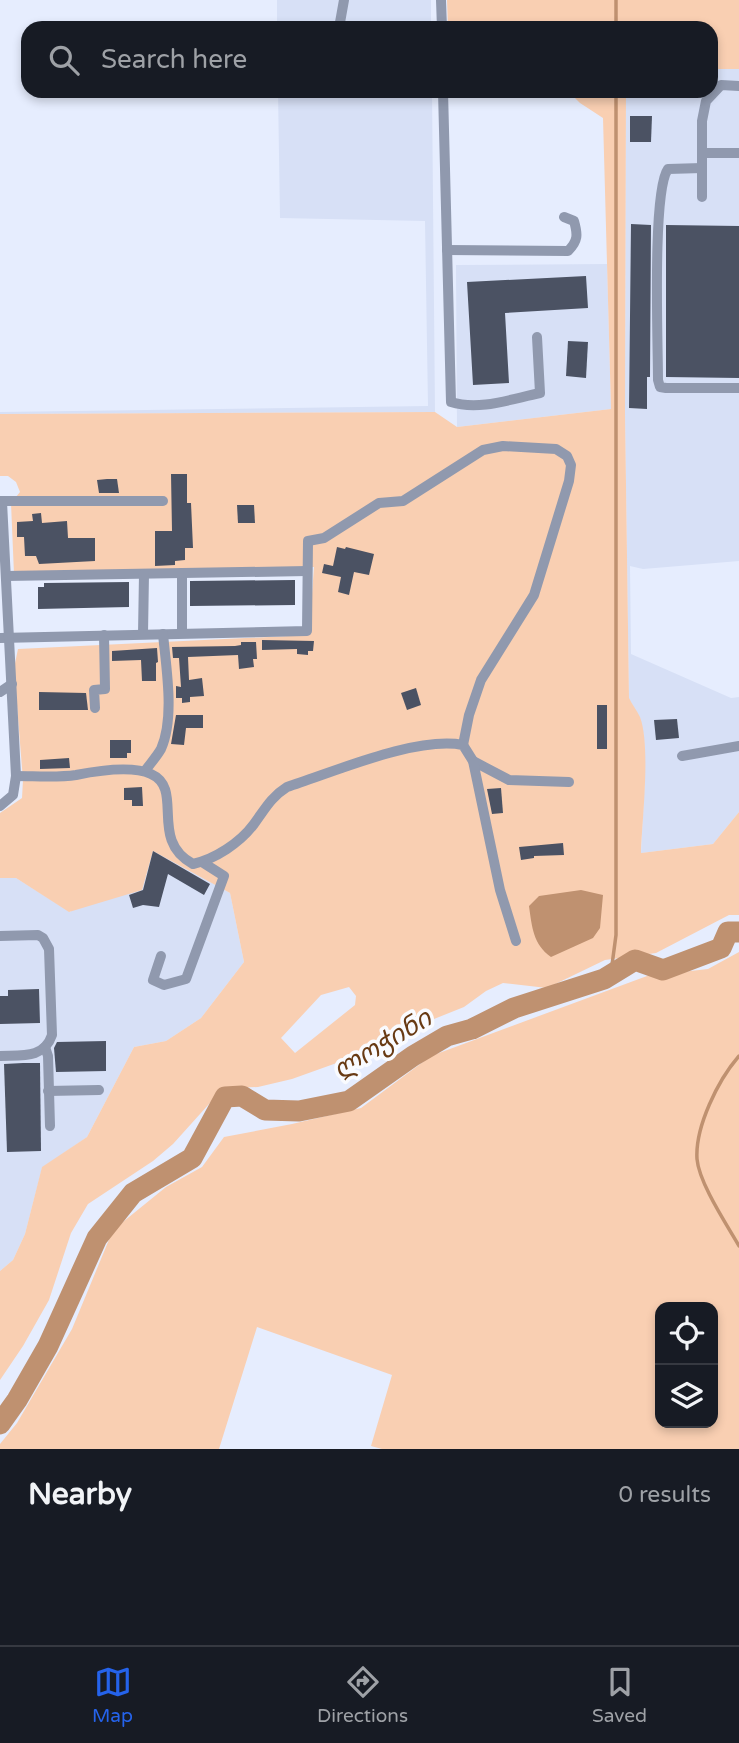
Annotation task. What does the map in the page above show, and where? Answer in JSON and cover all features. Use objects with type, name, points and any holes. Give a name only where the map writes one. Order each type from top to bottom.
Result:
[{"type":"street","points":[[340,21],[344,0]]},
{"type":"street","points":[[441,0],[442,21]]},
{"type":"street","points":[[718,88],[721,85],[739,86]]},
{"type":"street","points":[[443,98],[451,402],[464,406],[483,405],[540,393],[537,337]]},
{"type":"street","points":[[702,197],[702,121],[709,98]]},
{"type":"street","points":[[702,153],[739,153]]},
{"type":"street","points":[[702,168],[668,169],[664,175],[659,212],[658,380],[660,387],[666,388],[739,388]]},
{"type":"street","points":[[447,250],[568,251],[576,243],[578,233],[574,221],[564,216]]},
{"type":"street","points":[[5,638],[307,631],[308,541],[324,538],[379,503],[403,500],[483,450],[503,446],[556,449],[567,456],[571,465],[569,481],[541,578],[530,602],[481,680],[468,715],[463,745],[473,761],[500,890],[516,941]]},
{"type":"street","points":[[0,806],[13,795],[16,776],[12,684],[5,638],[6,576],[1,504],[163,500]]},
{"type":"street","points":[[6,576],[307,571]]},
{"type":"street","points":[[181,573],[182,633]]},
{"type":"street","points":[[144,574],[144,634]]},
{"type":"street","points":[[145,771],[161,748],[165,730],[168,701],[163,634]]},
{"type":"street","points":[[95,708],[94,690],[105,690],[104,635]]},
{"type":"street","points":[[0,692],[12,684]]},
{"type":"street","points":[[16,776],[75,775],[102,770],[145,771],[158,776],[166,786],[168,831],[173,846],[181,858],[193,864],[202,862],[240,840],[255,823],[263,808],[287,787],[402,750],[450,743],[463,745]]},
{"type":"street","points":[[682,757],[739,746]]},
{"type":"street","points":[[473,761],[509,780],[569,782]]},
{"type":"street","points":[[161,956],[153,980],[164,985],[186,979],[225,876],[202,862]]},
{"type":"street","points":[[0,936],[38,935],[49,949],[52,1035],[45,1048],[31,1055],[0,1056]]},
{"type":"street","points":[[45,1048],[48,1056],[50,1126]]},
{"type":"street","points":[[48,1091],[99,1090]]},
{"type":"shaded area","points":[[277,0],[431,0],[431,21],[277,21]]},
{"type":"shaded area","points":[[447,0],[739,0],[739,69],[718,69],[718,21],[448,21]]},
{"type":"shaded area","points":[[718,69],[739,69],[739,561],[643,569],[630,566],[631,654],[731,698],[739,697],[739,812],[713,844],[641,853],[644,737],[640,718],[629,699],[625,413],[626,98],[718,98]]},
{"type":"shaded area","points":[[278,98],[432,98],[435,412],[0,414],[428,406],[425,221],[280,218]]},
{"type":"shaded area","points":[[575,98],[626,98],[625,413],[629,698],[640,717],[645,746],[641,853],[713,844],[739,812],[739,915],[729,915],[656,953],[605,960],[547,988],[503,983],[464,1007],[429,1021],[398,1041],[292,1079],[258,1087],[233,1088],[218,1094],[173,1144],[153,1161],[88,1204],[71,1233],[49,1300],[0,1380],[0,1271],[13,1260],[25,1234],[42,1167],[87,1137],[134,1047],[166,1041],[201,1018],[244,962],[230,893],[153,851],[142,890],[69,912],[16,878],[0,878],[0,813],[22,798],[23,780],[14,668],[18,649],[309,635],[314,567],[14,574],[11,503],[20,492],[16,482],[8,476],[0,476],[0,414],[435,412],[457,427],[611,409],[603,118]],"holes":[[[349,987],[356,996],[355,1005],[295,1053],[281,1038],[321,995]]]},
{"type":"shaded area","points":[[607,264],[611,409],[457,427],[456,265]]},
{"type":"shaded area","points":[[153,850],[230,893],[244,962],[201,1018],[166,1041],[134,1047],[87,1137],[42,1168],[25,1234],[13,1260],[0,1271],[0,878],[16,878],[70,912]]},
{"type":"shaded area","points":[[581,890],[603,895],[600,928],[593,938],[551,957],[537,941],[529,906],[539,896]]},
{"type":"shaded area","points":[[739,952],[739,1449],[382,1449],[371,1446],[392,1375],[257,1327],[219,1449],[0,1449],[0,1444],[17,1423],[72,1329],[113,1230],[166,1187],[202,1167],[224,1137],[361,1108],[431,1056],[647,976],[708,969]]},
{"type":"building","points":[[630,116],[652,116],[651,142],[630,142]]},
{"type":"building","points":[[631,224],[651,225],[650,377],[647,377],[647,409],[629,408]]},
{"type":"building","points":[[666,225],[739,226],[739,378],[666,377]]},
{"type":"building","points":[[586,276],[588,308],[505,313],[509,383],[473,385],[467,282]]},
{"type":"building","points":[[568,341],[588,342],[586,378],[566,376]]},
{"type":"building","points":[[171,474],[187,474],[187,503],[191,503],[193,548],[185,548],[185,560],[175,561],[175,565],[155,566],[155,531],[172,531]]},
{"type":"building","points":[[117,479],[119,493],[99,493],[97,480]]},
{"type":"building","points":[[237,505],[254,505],[255,523],[238,523]]},
{"type":"building","points":[[41,513],[42,523],[67,521],[68,538],[95,538],[95,561],[39,564],[36,556],[25,556],[24,537],[17,537],[17,522],[33,521],[32,514]]},
{"type":"building","points":[[337,547],[374,554],[369,575],[354,572],[349,595],[338,592],[341,577],[322,573],[324,564],[333,566]]},
{"type":"building","points":[[295,580],[295,605],[190,606],[190,581]]},
{"type":"building","points":[[129,582],[129,607],[38,609],[38,587],[44,587],[44,583]]},
{"type":"building","points":[[262,640],[314,641],[313,651],[308,651],[308,655],[297,654],[297,649],[262,650]]},
{"type":"building","points":[[241,642],[256,642],[257,659],[253,659],[254,667],[239,669],[238,655],[188,657],[189,680],[202,678],[204,696],[190,697],[190,702],[182,703],[182,698],[176,698],[176,686],[181,687],[179,658],[173,658],[172,647],[235,646],[241,645]]},
{"type":"building","points":[[157,648],[156,681],[142,681],[141,660],[112,661],[112,651]]},
{"type":"building","points":[[416,688],[421,705],[407,710],[401,693]]},
{"type":"building","points":[[39,692],[86,693],[88,710],[39,710]]},
{"type":"building","points":[[597,705],[607,705],[607,749],[597,749]]},
{"type":"building","points":[[176,715],[203,715],[203,728],[186,728],[184,745],[171,744]]},
{"type":"building","points":[[677,719],[679,738],[656,740],[654,720]]},
{"type":"building","points":[[110,740],[131,740],[131,753],[127,753],[127,758],[110,758]]},
{"type":"building","points":[[69,758],[70,768],[40,769],[40,760]]},
{"type":"building","points":[[142,787],[143,806],[132,806],[132,800],[124,800],[124,788]]},
{"type":"building","points":[[501,788],[503,813],[492,814],[487,789]]},
{"type":"building","points":[[563,843],[564,855],[534,856],[521,860],[519,847]]},
{"type":"building","points":[[153,851],[210,884],[204,895],[168,874],[159,907],[143,905],[133,908],[129,895],[143,890]]},
{"type":"building","points":[[39,989],[40,1023],[0,1024],[0,996],[8,996],[8,990]]},
{"type":"building","points":[[106,1041],[106,1071],[56,1072],[54,1048],[57,1042]]},
{"type":"building","points":[[40,1063],[41,1151],[7,1152],[4,1064]]},
{"type":"waterway","points":[[616,0],[616,21]]},
{"type":"waterway","points":[[604,979],[612,965],[616,935],[616,98]]},
{"type":"waterway","name":"ლოჭინი","points":[[0,1424],[48,1346],[97,1238],[133,1193],[192,1158],[225,1097],[242,1096],[265,1110],[299,1111],[349,1101],[413,1056],[447,1036],[472,1029],[514,1008],[604,979],[635,960],[663,970],[721,948],[728,932],[739,932]]},
{"type":"waterway","points":[[739,1056],[723,1078],[709,1105],[697,1146],[699,1169],[708,1192],[739,1246]]}]
